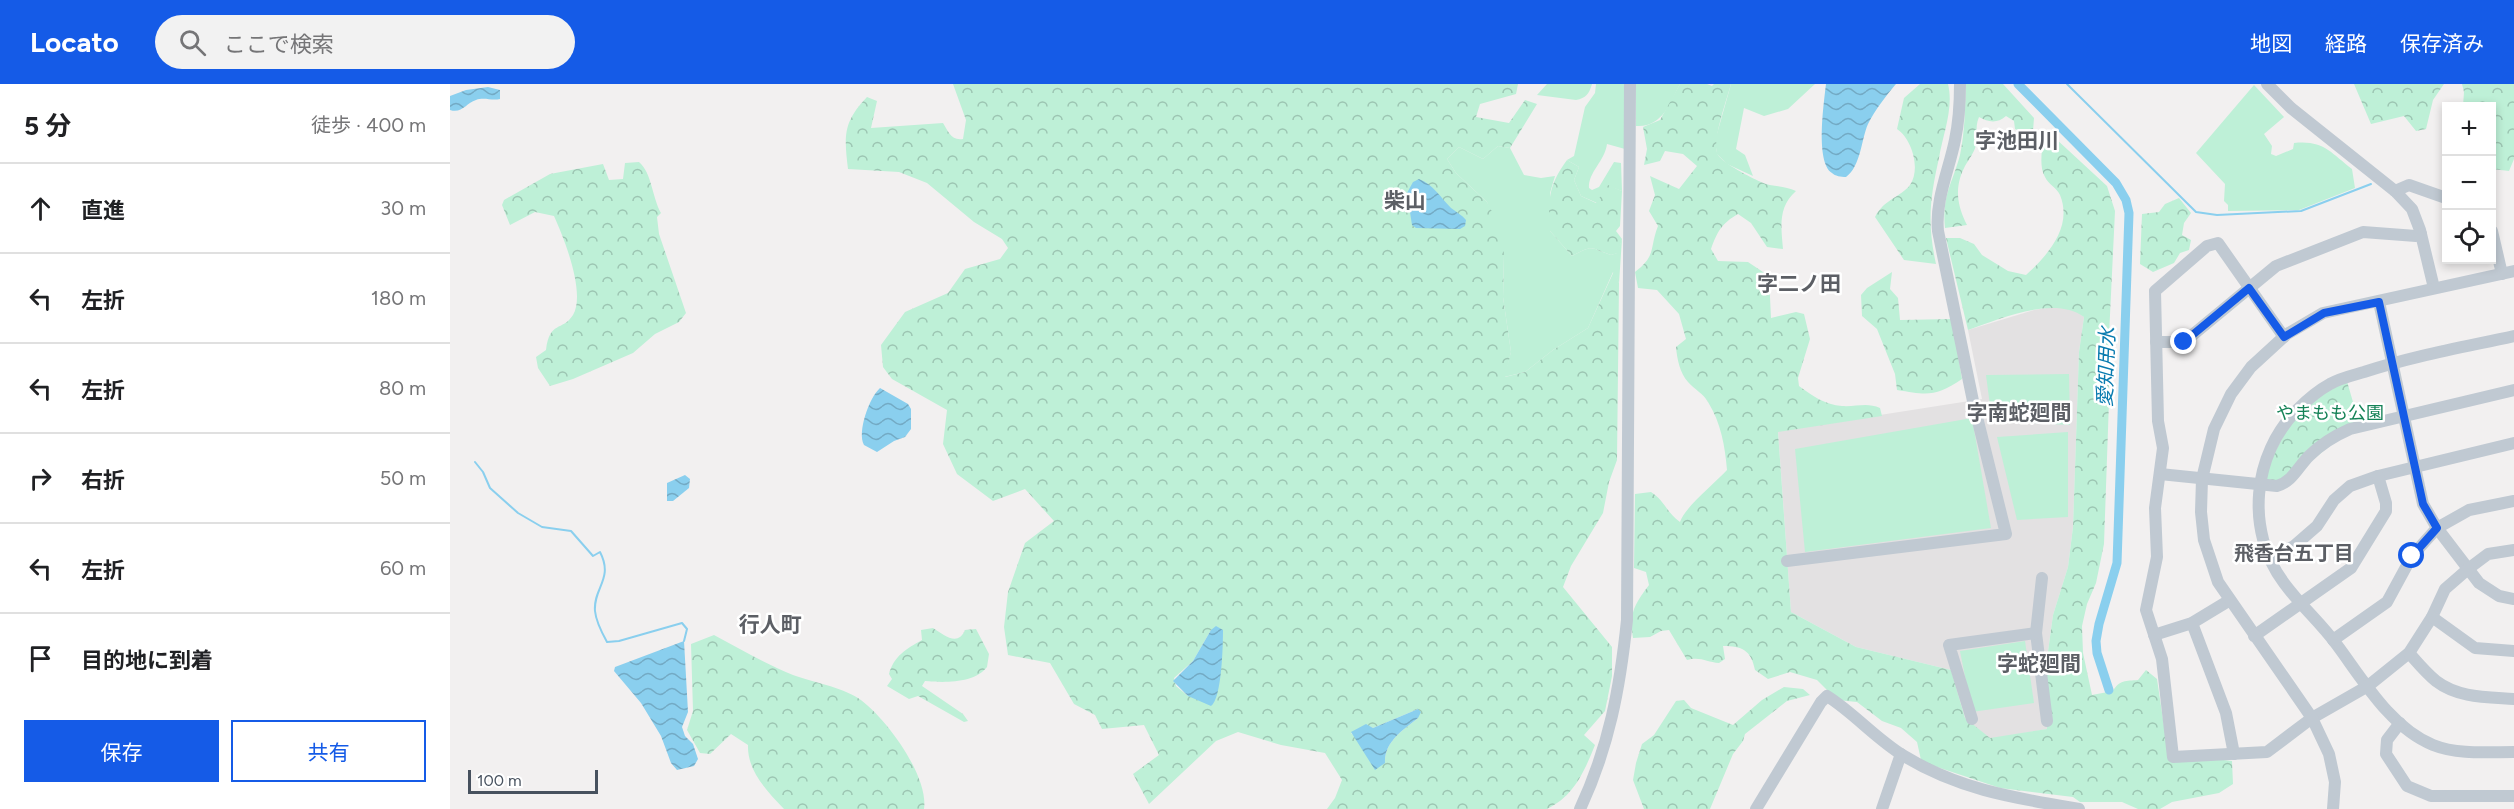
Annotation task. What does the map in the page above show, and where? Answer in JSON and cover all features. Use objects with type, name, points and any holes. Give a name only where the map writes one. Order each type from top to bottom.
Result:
[{"type":"street","points":[[1580,809],[1605,747],[1621,679],[1627,620],[1630,84]]},
{"type":"street","points":[[1787,561],[2006,534],[1973,401],[1936,215],[1955,139],[1960,105],[1960,84]]},
{"type":"street","points":[[2267,84],[2291,108],[2395,191],[2412,210],[2421,234],[2433,288]]},
{"type":"street","points":[[2395,191],[2409,185],[2442,197]]},
{"type":"street","points":[[2156,342],[2184,342],[2276,266],[2363,232],[2421,234]]},
{"type":"street","points":[[2333,809],[2335,782],[2329,754],[2312,718],[2218,582],[2204,540],[2201,512],[2202,479],[2214,429],[2231,394],[2251,368],[2284,337],[2324,313],[2508,272],[2496,241]]},
{"type":"street","points":[[2284,337],[2218,243],[2207,246],[2156,291],[2158,421],[2163,448],[2155,508],[2157,556],[2146,608],[2162,659],[2173,757],[2267,752],[2312,718],[2368,686],[2409,653],[2432,617],[2445,589],[2468,569],[2488,554],[2514,550]]},
{"type":"street","points":[[2379,302],[2423,504],[2437,528],[2479,583],[2499,596],[2514,599]]},
{"type":"street","points":[[2514,336],[2393,363],[2331,383],[2297,410],[2278,436],[2265,459],[2258,485],[2258,514],[2270,560],[2283,583],[2333,640],[2400,723],[2432,744],[2456,751],[2514,752]]},
{"type":"street","points":[[2160,474],[2272,487],[2286,482],[2318,447],[2336,435],[2360,426],[2514,390]]},
{"type":"street","points":[[2270,560],[2294,546],[2317,526],[2334,500],[2350,486],[2379,476],[2514,443]]},
{"type":"street","points":[[2254,636],[2351,568],[2386,511],[2379,476]]},
{"type":"street","points":[[2333,640],[2387,602],[2412,556],[2437,528],[2469,510],[2514,501]]},
{"type":"street","points":[[2042,578],[2036,633],[2047,721]]},
{"type":"street","points":[[2154,636],[2192,623],[2230,600]]},
{"type":"street","points":[[2432,617],[2475,648],[2514,651]]},
{"type":"street","points":[[2192,623],[2226,713],[2234,754]]},
{"type":"street","points":[[1972,719],[1948,645],[2036,633]]},
{"type":"street","points":[[2409,653],[2435,681],[2451,690],[2475,696],[2514,699]]},
{"type":"street","points":[[1756,809],[1821,702],[1827,696],[1901,754],[1954,782],[2017,798],[2079,809]]},
{"type":"street","points":[[2400,723],[2387,740],[2386,754],[2407,786],[2431,796],[2514,796]]},
{"type":"street","points":[[1881,809],[1901,754]]},
{"type":"shaded area","points":[[2053,307],[2074,309],[2084,317],[2079,352],[2073,527],[2068,567],[2053,615],[2046,666],[2047,729],[1990,739],[1965,718],[1951,670],[1856,647],[1791,612],[1778,431],[1982,399],[1968,330],[2034,310]]},
{"type":"green space","points":[[953,84],[1518,84],[1516,94],[1480,104],[1476,117],[1509,123],[1525,100],[1537,104],[1510,148],[1498,146],[1483,159],[1459,147],[1447,159],[1456,173],[1487,202],[1502,231],[1503,297],[1511,352],[1505,377],[1525,372],[1553,350],[1588,328],[1614,271],[1619,283],[1617,460],[1609,482],[1603,513],[1571,566],[1563,587],[1612,647],[1612,676],[1605,711],[1584,735],[1595,745],[1577,782],[1556,804],[1547,809],[1327,809],[1335,798],[1342,780],[1325,753],[1281,745],[1238,732],[1216,741],[1149,804],[1133,774],[1159,755],[1144,725],[1102,729],[1095,715],[1074,704],[1050,663],[1008,655],[1004,627],[1008,592],[1025,543],[1054,521],[1025,489],[993,501],[957,474],[943,444],[947,410],[892,379],[883,367],[881,345],[905,312],[948,293],[965,269],[1000,259],[1008,248],[1002,239],[974,222],[927,183],[899,172],[848,169],[847,157],[846,138],[849,122],[867,97],[877,101],[871,128],[943,123],[953,137],[963,139],[966,120]],"holes":[[[1211,630],[1223,630],[1219,678],[1188,696],[1176,686],[1174,678],[1193,661]],[[1418,709],[1418,718],[1391,743],[1385,763],[1351,733],[1366,725],[1373,728]]]},
{"type":"green space","points":[[1547,84],[1592,84],[1587,95],[1576,100],[1537,95]]},
{"type":"green space","points":[[1596,84],[1625,84],[1625,149],[1607,144],[1589,182],[1589,188],[1592,190],[1599,187],[1614,162],[1621,163],[1622,191],[1608,186],[1597,203],[1581,196],[1574,180],[1579,167],[1567,160],[1574,156],[1585,107],[1595,93]]},
{"type":"green space","points":[[1636,84],[1680,84],[1669,106],[1659,119],[1645,126],[1636,126]]},
{"type":"green space","points":[[1680,84],[1712,86],[1731,84],[1718,131],[1716,149],[1718,155],[1731,166],[1761,182],[1796,191],[1783,210],[1781,225],[1783,249],[1767,247],[1751,223],[1738,214],[1721,228],[1711,249],[1718,261],[1748,262],[1769,276],[1771,318],[1796,312],[1804,314],[1810,339],[1798,378],[1799,386],[1830,404],[1875,406],[1880,408],[1882,416],[1778,432],[1791,612],[1856,647],[1951,670],[1965,718],[1990,738],[2047,729],[2046,666],[2053,615],[2068,567],[2073,527],[2079,352],[2084,317],[2058,308],[2043,309],[2011,315],[1968,330],[1946,238],[1960,238],[1974,244],[1982,255],[2008,271],[2026,275],[2042,259],[2056,240],[2063,218],[2060,195],[2043,173],[2041,159],[2043,140],[2055,138],[2107,186],[2115,211],[2109,336],[2104,544],[2096,583],[2087,604],[2082,626],[2083,653],[2092,695],[2113,691],[2123,682],[2138,680],[2146,670],[2157,679],[2168,753],[2232,761],[2233,784],[2219,793],[2172,802],[2160,809],[2138,809],[2122,802],[2080,802],[2073,797],[2000,788],[1925,763],[1921,760],[1917,742],[1901,728],[1882,721],[1857,702],[1837,700],[1817,680],[1790,672],[1768,679],[1755,670],[1745,650],[1723,646],[1725,659],[1719,663],[1700,659],[1687,660],[1669,630],[1661,631],[1650,637],[1633,638],[1632,616],[1649,585],[1646,572],[1634,568],[1635,494],[1651,492],[1680,522],[1694,503],[1727,470],[1722,435],[1716,418],[1704,396],[1690,385],[1679,366],[1676,347],[1686,339],[1679,314],[1657,290],[1638,288],[1635,272],[1650,256],[1658,226],[1649,211],[1655,195],[1650,176],[1679,189],[1697,166],[1683,154],[1665,151],[1660,161],[1644,165],[1647,149],[1643,127],[1660,120]]},
{"type":"green space","points":[[1731,84],[1815,84],[1788,109],[1764,116],[1744,108],[1736,149],[1745,155],[1753,176],[1727,164],[1717,154],[1715,141]]},
{"type":"green space","points":[[1920,84],[1948,84],[1950,93],[1949,112],[1932,198],[1931,236],[1936,264],[1904,260],[1875,217],[1883,206],[1910,185],[1913,178],[1915,163],[1911,147],[1897,129],[1904,98]]},
{"type":"green space","points":[[1966,84],[2003,84],[2034,118],[2033,131],[2028,135],[2015,129],[2014,121],[2006,116],[1992,121],[1979,117],[1976,145],[1965,166],[1958,189],[1959,203],[1967,225],[1945,228],[1946,198],[1962,146]]},
{"type":"green space","points":[[2354,84],[2444,84],[2433,100],[2426,129],[2416,131],[2404,116],[2371,124]]},
{"type":"green space","points":[[2462,84],[2514,84],[2514,159],[2509,171],[2496,169],[2496,102],[2463,102]]},
{"type":"green space","points":[[2254,85],[2284,117],[2264,134],[2272,146],[2271,154],[2276,156],[2293,149],[2294,143],[2319,145],[2352,169],[2355,188],[2299,210],[2228,211],[2228,205],[2224,201],[2225,184],[2196,153]]},
{"type":"green space","points":[[1498,146],[1510,148],[1524,175],[1541,178],[1555,176],[1550,193],[1550,231],[1572,256],[1589,249],[1611,255],[1617,253],[1622,239],[1619,283],[1613,272],[1588,328],[1553,350],[1525,372],[1504,377],[1511,352],[1503,297],[1504,256],[1487,202],[1456,173],[1447,159],[1459,147],[1483,159]]},
{"type":"green space","points":[[1567,160],[1579,167],[1574,180],[1581,196],[1596,203],[1608,185],[1622,191],[1620,226],[1616,231],[1622,239],[1618,253],[1611,255],[1589,249],[1572,256],[1550,231],[1551,194],[1556,178]]},
{"type":"green space","points":[[639,162],[647,172],[661,213],[657,217],[659,234],[686,313],[679,322],[655,334],[633,353],[573,379],[550,386],[538,368],[536,357],[546,350],[553,330],[573,315],[577,293],[572,266],[554,216],[535,212],[510,225],[502,205],[504,200],[550,174],[603,164],[609,180],[623,179],[625,163]]},
{"type":"green space","points":[[2179,198],[2191,213],[2184,223],[2182,235],[2191,240],[2189,250],[2180,253],[2174,263],[2153,272],[2140,264],[2142,214],[2159,212],[2165,204]]},
{"type":"green space","points":[[1892,272],[1890,289],[1898,298],[1900,320],[1952,319],[1962,379],[1938,392],[1916,393],[1897,390],[1895,374],[1877,329],[1862,316],[1861,295],[1867,288]]},
{"type":"green space","points":[[2069,374],[2070,425],[1992,421],[1986,375]]},
{"type":"green space","name":"やまもも公園","points":[[2346,378],[2360,426],[2350,429],[2291,478],[2258,485],[2297,410]]},
{"type":"green space","points":[[1972,418],[1991,528],[1805,552],[1795,449]]},
{"type":"green space","points":[[2068,432],[2068,517],[2017,520],[1997,437]]},
{"type":"green space","points":[[933,628],[955,639],[959,638],[965,630],[976,629],[989,654],[987,667],[975,676],[950,682],[925,681],[922,686],[963,714],[968,721],[964,722],[918,696],[909,699],[887,686],[892,679],[889,674],[897,658],[922,640],[921,630]]},
{"type":"green space","points":[[714,635],[783,671],[851,694],[869,707],[892,732],[912,764],[924,795],[924,809],[784,809],[754,772],[748,745],[731,734],[710,754],[700,753],[687,730],[693,711],[691,644]]},
{"type":"green space","points":[[2025,641],[2034,703],[1972,712],[1960,651]]},
{"type":"green space","points":[[1784,687],[1803,689],[1810,695],[1787,701],[1745,734],[1743,741],[1733,754],[1710,809],[1644,809],[1633,780],[1636,763],[1642,744],[1654,735],[1676,701],[1684,700],[1691,708],[1733,725],[1762,700]]},
{"type":"water","points":[[1826,84],[1896,84],[1871,119],[1858,160],[1846,177],[1832,173],[1824,157],[1822,131]]},
{"type":"water","points":[[488,87],[500,90],[500,99],[479,99],[458,111],[450,110],[450,96],[466,90]]},
{"type":"water","points":[[1419,179],[1433,188],[1451,208],[1466,220],[1465,226],[1460,229],[1416,228],[1412,225],[1407,193],[1413,182]]},
{"type":"water","points":[[880,388],[908,404],[911,409],[911,429],[905,437],[877,452],[864,445],[862,432],[868,407]]},
{"type":"water","points":[[685,475],[690,479],[689,488],[673,501],[667,501],[667,483]]},
{"type":"water","points":[[1216,626],[1223,630],[1222,658],[1218,693],[1211,706],[1188,696],[1173,681],[1193,661],[1211,630]]},
{"type":"water","points":[[684,641],[688,712],[682,727],[685,736],[693,744],[698,759],[694,766],[677,770],[671,763],[661,736],[641,703],[614,671],[615,667]]},
{"type":"water","points":[[1418,709],[1421,712],[1418,718],[1391,743],[1385,763],[1375,770],[1351,732],[1366,724],[1373,728]]},
{"type":"waterway","name":"愛知用水","points":[[2018,84],[2116,183],[2126,200],[2129,213],[2117,563],[2096,641],[2097,653],[2109,690]]},
{"type":"waterway","points":[[2067,84],[2196,212],[2217,215],[2301,211],[2371,184]]},
{"type":"waterway","points":[[475,462],[483,472],[490,488],[518,513],[542,527],[571,531],[593,556],[600,552],[605,569],[595,603],[595,611],[607,642],[619,641],[682,623],[687,629],[684,641]]},
{"type":"district","name":"字池田川","points":[[2017,140]]},
{"type":"district","name":"柴山","points":[[1405,200]]},
{"type":"district","name":"字二ノ田","points":[[1799,283]]},
{"type":"district","name":"字南蛇廻間","points":[[2019,412]]},
{"type":"district","name":"飛香台五丁目","points":[[2294,553]]},
{"type":"district","name":"行人町","points":[[770,624]]},
{"type":"district","name":"字蛇廻間","points":[[2039,663]]},
{"type":"route","points":[[2184,342],[2249,288],[2284,337],[2324,313],[2379,302],[2423,504],[2437,528],[2412,556]]}]
